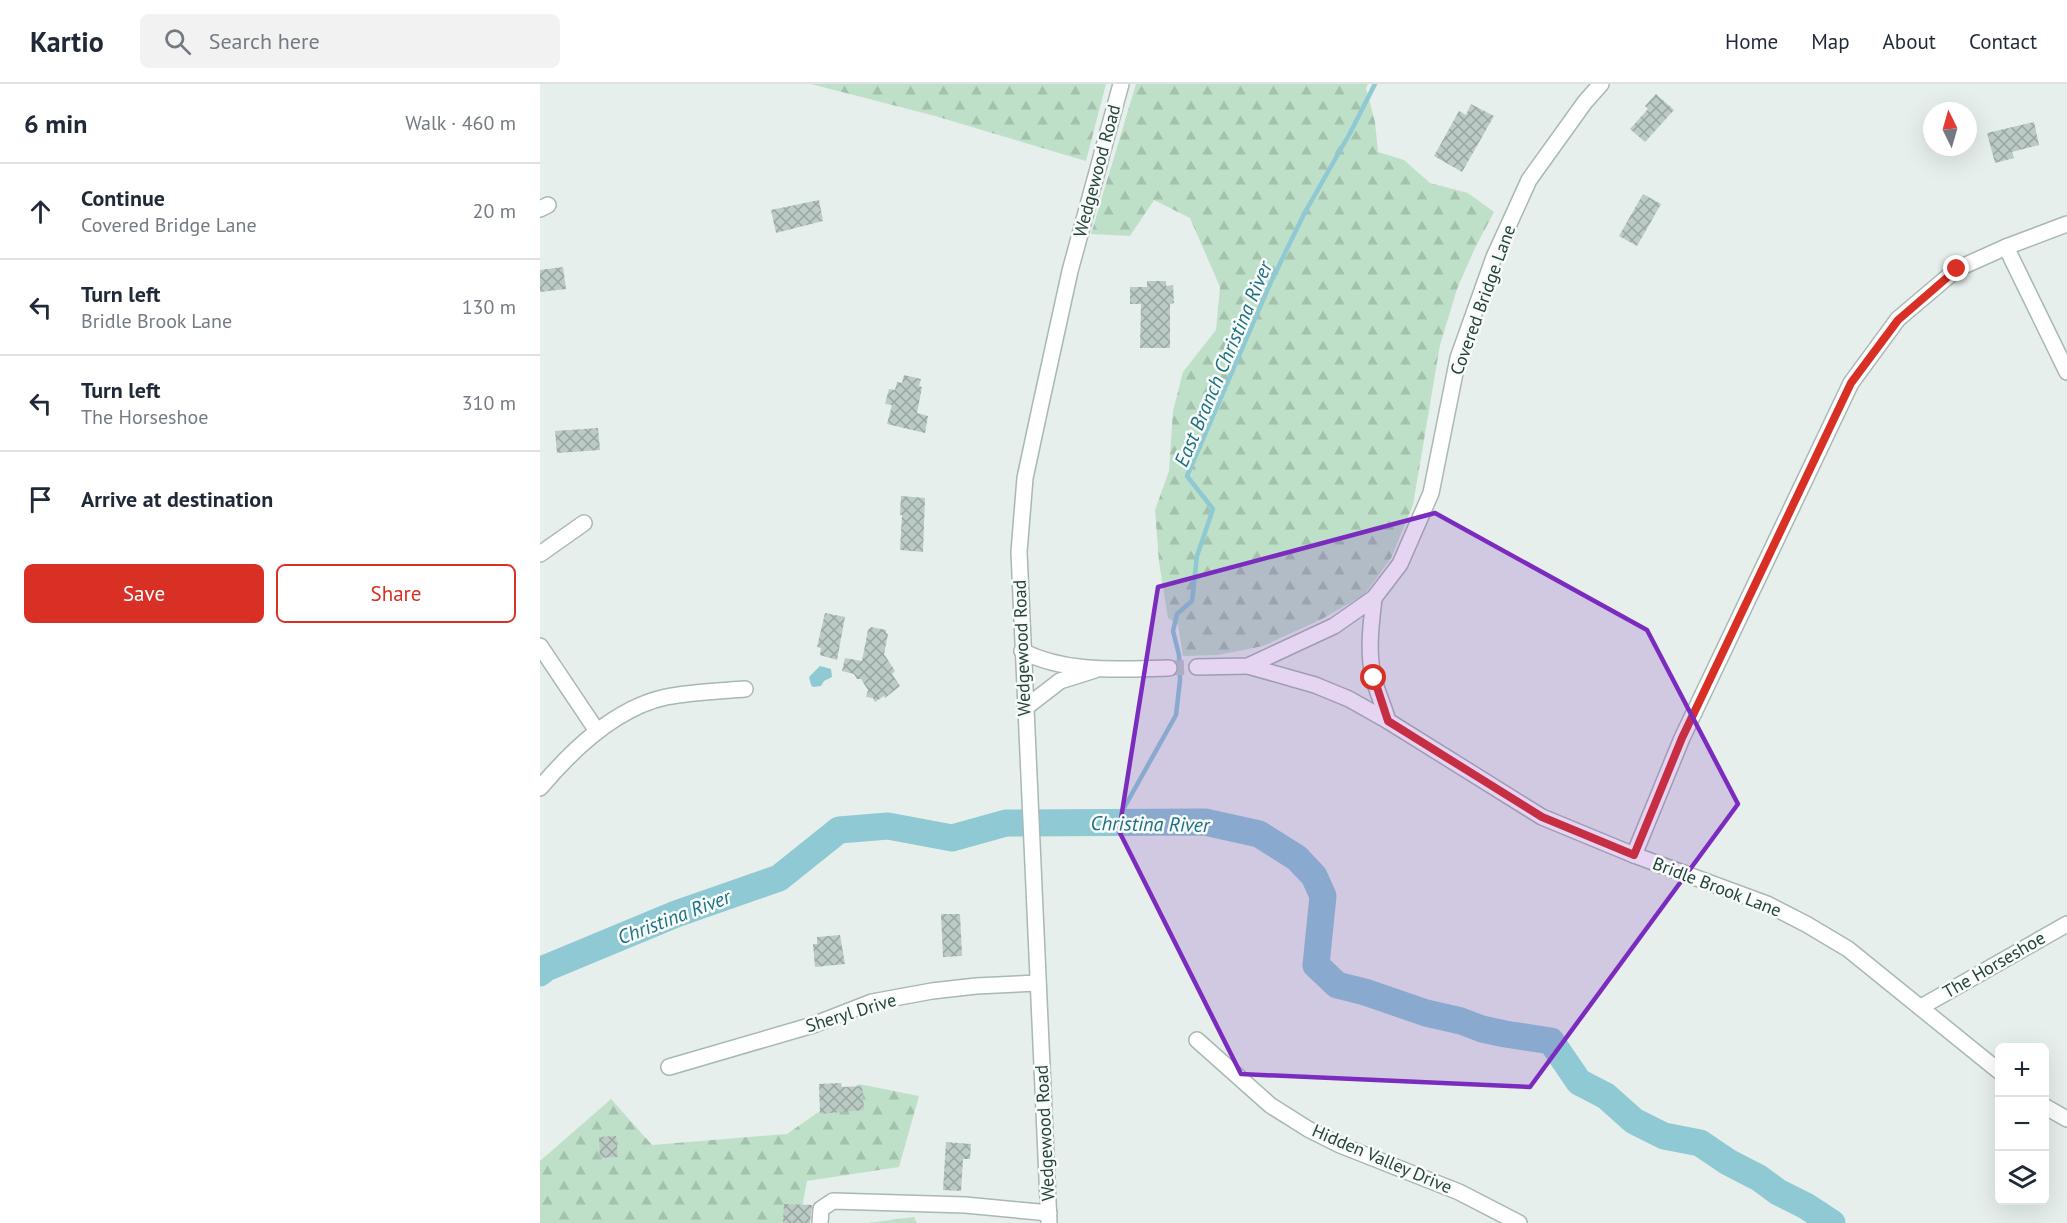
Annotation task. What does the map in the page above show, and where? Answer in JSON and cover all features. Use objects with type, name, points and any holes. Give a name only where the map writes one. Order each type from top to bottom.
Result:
[{"type":"street","name":"Wedgewood Road","points":[[1049,1218],[1019,552],[1025,478],[1070,271],[1121,84]]},
{"type":"street","name":"Covered Bridge Lane","points":[[1197,667],[1248,666],[1334,626],[1374,598],[1400,564],[1431,493],[1458,358],[1494,257],[1529,180],[1585,102],[1601,84]]},
{"type":"street","points":[[1634,855],[1682,738],[1851,383],[1898,320],[1957,269],[2006,247],[2067,224]]},
{"type":"street","points":[[2006,247],[2067,372]]},
{"type":"street","points":[[540,554],[584,523]]},
{"type":"street","points":[[1374,598],[1370,638],[1371,657],[1374,678],[1388,721]]},
{"type":"street","points":[[540,646],[597,731]]},
{"type":"street","points":[[1022,651],[1037,659],[1098,669],[1169,668]]},
{"type":"street","name":"Bridle Brook Lane","points":[[1248,666],[1315,685],[1349,699],[1542,817],[1634,855],[1767,904],[1806,924],[1848,949],[1995,1068]]},
{"type":"street","points":[[1025,708],[1060,681],[1098,669]]},
{"type":"street","points":[[540,788],[553,772],[597,731],[632,708],[665,697],[744,688]]},
{"type":"street","name":"The Horseshoe","points":[[1921,1007],[2067,924]]},
{"type":"street","name":"Sheryl Drive","points":[[669,1067],[813,1025],[872,1002],[954,989],[1038,983]]},
{"type":"street","name":"Hidden Valley Drive","points":[[1197,1040],[1270,1105],[1308,1129],[1340,1146],[1459,1192],[1519,1223]]},
{"type":"street","points":[[2049,1109],[2067,1119]]},
{"type":"street","points":[[820,1223],[821,1209],[833,1201],[966,1205],[1049,1218]]},
{"type":"highlighted area","points":[[1435,513],[1647,630],[1738,804],[1530,1087],[1241,1074],[1119,831],[1158,587]]},
{"type":"green space","points":[[811,84],[1106,84],[1086,161],[935,116]]},
{"type":"green space","points":[[1136,84],[1368,84],[1366,88],[1375,122],[1378,152],[1404,160],[1430,183],[1468,193],[1494,212],[1457,289],[1440,345],[1413,505],[1391,558],[1364,595],[1320,620],[1263,646],[1218,655],[1183,656],[1178,625],[1168,618],[1159,562],[1155,510],[1169,471],[1173,411],[1183,372],[1216,330],[1220,287],[1190,218],[1154,200],[1130,236],[1091,234]]},
{"type":"green space","points":[[859,1084],[919,1096],[899,1167],[807,1181],[799,1223],[540,1223],[540,1161],[611,1099],[652,1145],[787,1134]]},
{"type":"green space","points":[[914,1217],[917,1223],[868,1223]]},
{"type":"water","points":[[820,666],[831,669],[832,677],[824,681],[821,686],[813,687],[809,677]]},
{"type":"building","points":[[1656,94],[1674,110],[1645,142],[1630,129],[1648,109],[1645,106]]},
{"type":"building","points":[[1471,104],[1494,116],[1462,172],[1434,156],[1459,111],[1466,115]]},
{"type":"building","points":[[2034,122],[2039,145],[2012,152],[2014,158],[1995,163],[1987,133]]},
{"type":"building","points":[[1643,194],[1661,204],[1637,246],[1619,236]]},
{"type":"building","points":[[819,200],[823,221],[776,233],[771,210]]},
{"type":"building","points":[[563,267],[566,289],[540,292],[540,270]]},
{"type":"building","points":[[1147,281],[1166,281],[1166,286],[1173,285],[1174,303],[1170,304],[1170,348],[1140,348],[1141,304],[1130,304],[1130,287],[1147,287]]},
{"type":"building","points":[[904,375],[921,379],[919,386],[922,387],[917,413],[928,416],[925,433],[887,424],[892,405],[885,404],[889,389],[895,390],[897,382],[902,383]]},
{"type":"building","points":[[598,428],[600,450],[557,453],[555,431]]},
{"type":"building","points":[[901,496],[925,498],[923,552],[900,550]]},
{"type":"building","points":[[825,613],[845,617],[837,660],[820,655],[821,648],[817,647]]},
{"type":"building","points":[[871,627],[886,630],[888,634],[884,654],[895,671],[892,674],[900,686],[885,698],[884,696],[875,702],[873,698],[866,697],[868,690],[861,679],[857,679],[854,674],[842,671],[845,658],[862,661],[868,630]]},
{"type":"building","points":[[941,914],[960,914],[962,956],[943,957]]},
{"type":"building","points":[[840,935],[845,964],[815,967],[813,944],[817,944],[817,937]]},
{"type":"building","points":[[841,1083],[842,1087],[862,1086],[864,1110],[820,1114],[819,1084]]},
{"type":"building","points":[[616,1136],[618,1157],[600,1158],[599,1137]]},
{"type":"building","points":[[946,1142],[971,1144],[970,1159],[963,1159],[961,1191],[943,1190]]},
{"type":"building","points":[[784,1204],[812,1205],[810,1223],[783,1223]]},
{"type":"waterway","name":"East Branch Christina River","points":[[1115,824],[1176,715],[1180,680],[1179,655],[1173,631],[1177,614],[1192,601],[1197,556],[1213,509],[1187,476],[1270,284],[1304,214],[1375,84]]},
{"type":"waterway","name":"Christina River","points":[[540,973],[546,968],[676,914],[779,878],[839,830],[888,826],[952,838],[1006,823],[1205,822],[1259,834],[1297,858],[1314,876],[1323,896],[1316,965],[1337,985],[1482,1029],[1551,1041],[1579,1082],[1606,1096],[1634,1121],[1664,1136],[1700,1143],[1832,1223]]},
{"type":"tunnel","points":[[1169,668],[1197,667]]},
{"type":"route","points":[[1374,678],[1388,721],[1542,817],[1634,855],[1682,738],[1851,383],[1898,320],[1957,269]]}]
